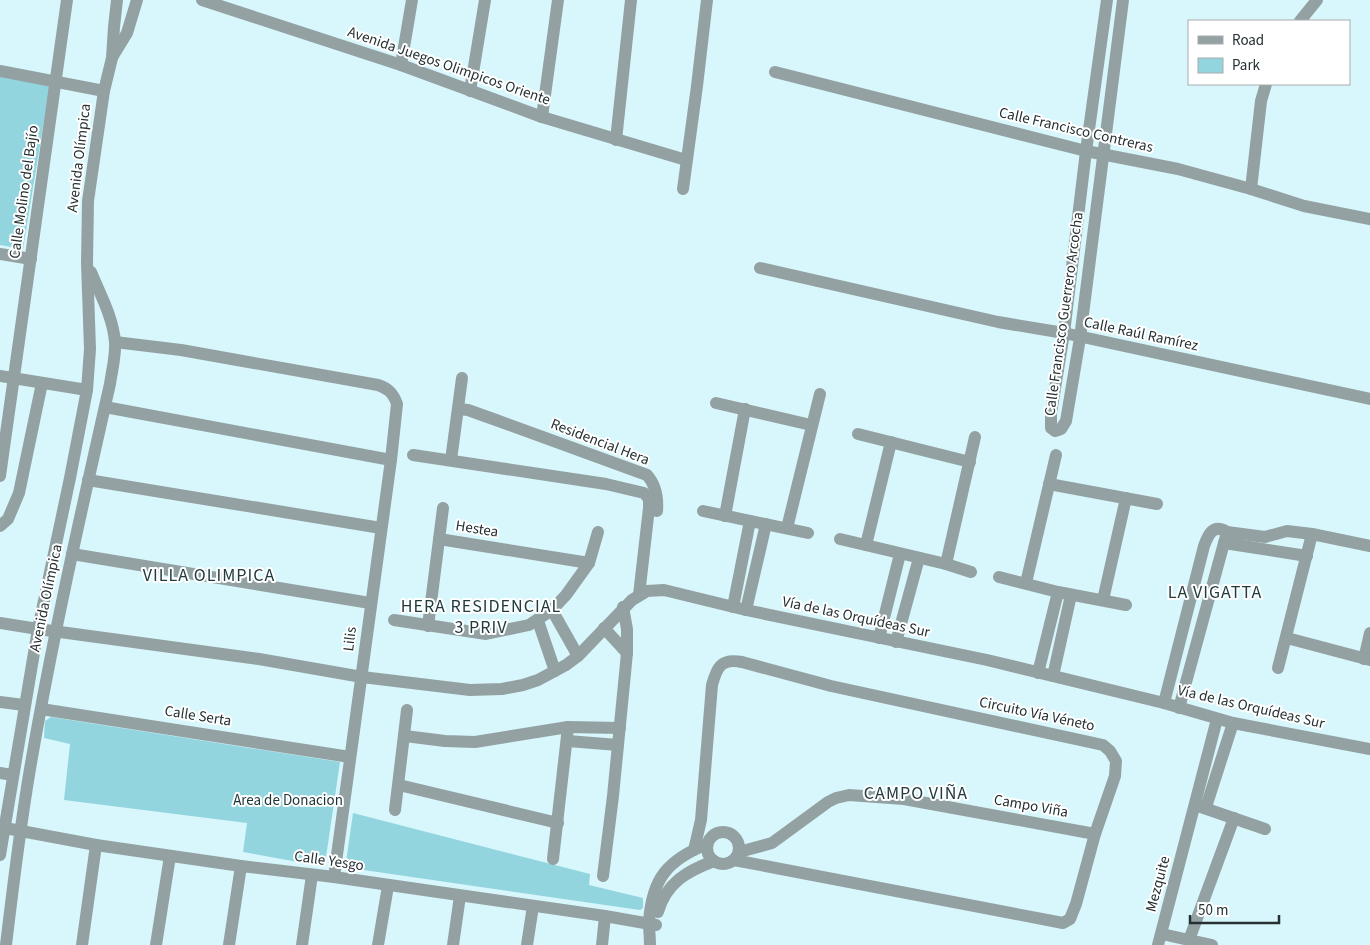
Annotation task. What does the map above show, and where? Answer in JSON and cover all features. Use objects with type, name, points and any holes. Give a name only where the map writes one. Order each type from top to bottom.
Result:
[{"type":"street","name":"Calle Molino del Bajío","points":[[0,476],[67,0]]},
{"type":"street","name":"Avenida Olímpica","points":[[0,855],[4,828],[6,774],[24,705],[87,390],[90,349],[87,263],[88,201],[104,90],[112,58],[117,0]]},
{"type":"street","name":"Avenida Olímpica","points":[[112,58],[127,33],[137,0]]},
{"type":"street","points":[[401,65],[412,0]]},
{"type":"street","points":[[470,91],[485,0]]},
{"type":"street","points":[[542,117],[558,0]]},
{"type":"street","points":[[616,140],[631,0]]},
{"type":"street","points":[[683,189],[706,0]]},
{"type":"street","name":"Calle Francisco Guerrero Arcocha","points":[[1107,0],[1064,333],[1051,413],[1050,422],[1051,428],[1054,431],[1061,429],[1066,421],[1080,338],[1123,0]]},
{"type":"street","points":[[1301,20],[1317,0]]},
{"type":"street","name":"Avenida Juegos Olimpicos Oriente","points":[[207,1],[401,65],[542,117],[686,160]]},
{"type":"street","points":[[0,72],[104,90]]},
{"type":"street","name":"Calle Francisco Contreras","points":[[775,72],[1102,155],[1178,169],[1304,206],[1370,219]]},
{"type":"street","points":[[1251,189],[1261,101],[1266,85]]},
{"type":"street","points":[[0,254],[31,259]]},
{"type":"street","name":"Avenida Olímpica","points":[[6,945],[20,831],[41,709],[55,632],[104,407],[115,342],[108,312],[87,263]]},
{"type":"street","name":"Calle Raúl Ramírez","points":[[760,268],[998,322],[1064,333],[1080,338],[1370,398]]},
{"type":"street","name":"Lilis","points":[[115,342],[181,350],[378,385],[390,391],[397,404],[334,878]]},
{"type":"street","points":[[0,376],[87,390]]},
{"type":"street","points":[[451,460],[462,378]]},
{"type":"street","points":[[0,526],[8,519],[19,493],[42,383]]},
{"type":"street","points":[[787,528],[820,394]]},
{"type":"street","points":[[716,403],[811,425]]},
{"type":"street","points":[[104,407],[391,460]]},
{"type":"street","name":"Residencial Hera","points":[[458,409],[468,410],[649,477],[656,493],[643,593]]},
{"type":"street","points":[[725,516],[745,409]]},
{"type":"street","points":[[858,434],[970,462]]},
{"type":"street","points":[[946,564],[975,437]]},
{"type":"street","points":[[866,545],[891,442]]},
{"type":"street","points":[[413,455],[642,491],[649,499],[653,508]]},
{"type":"street","points":[[1026,583],[1056,455]]},
{"type":"street","points":[[606,484],[612,463]]},
{"type":"street","points":[[88,480],[381,528]]},
{"type":"street","points":[[1049,484],[1157,504]]},
{"type":"street","points":[[1103,600],[1126,498]]},
{"type":"street","points":[[439,539],[443,508]]},
{"type":"street","points":[[703,511],[808,533]]},
{"type":"street","points":[[733,607],[750,521]]},
{"type":"street","points":[[746,610],[766,524]]},
{"type":"street","points":[[1164,704],[1204,546],[1208,534],[1213,530],[1222,530],[1225,538],[1179,708]]},
{"type":"street","points":[[1225,538],[1265,537],[1287,531],[1370,546]]},
{"type":"street","points":[[394,620],[486,634],[518,628],[538,621],[566,595],[589,563],[598,532]]},
{"type":"street","points":[[1278,668],[1312,534]]},
{"type":"street","points":[[1225,538],[1307,556]]},
{"type":"street","name":"Hestea","points":[[428,626],[439,539],[589,563]]},
{"type":"street","points":[[840,539],[946,564],[971,572]]},
{"type":"street","points":[[72,554],[370,603]]},
{"type":"street","points":[[879,638],[900,554]]},
{"type":"street","points":[[896,642],[918,558]]},
{"type":"street","points":[[999,577],[1071,595],[1126,605]]},
{"type":"street","name":"Vía de las Orquídeas Sur","points":[[643,593],[664,590],[746,610],[987,660],[1233,723],[1370,750]]},
{"type":"street","points":[[1038,673],[1058,592]]},
{"type":"street","points":[[0,623],[259,659],[362,677],[470,690],[502,689],[523,685],[555,672],[578,656],[623,607],[643,593]]},
{"type":"street","points":[[1053,676],[1071,595]]},
{"type":"street","points":[[603,876],[627,653],[627,629],[623,607]]},
{"type":"street","points":[[552,610],[578,656]]},
{"type":"street","points":[[538,621],[555,672]]},
{"type":"street","points":[[604,628],[627,653]]},
{"type":"street","points":[[1287,638],[1367,660],[1370,633]]},
{"type":"street","name":"Circuito Vía Véneto","points":[[694,850],[701,820],[712,685],[715,673],[719,667],[733,660],[831,686],[1103,745],[1114,757],[1117,767],[1113,786],[1095,834],[1076,904],[1068,921],[1060,924],[737,856]]},
{"type":"street","points":[[0,702],[24,705]]},
{"type":"street","name":"Calle Serta","points":[[41,709],[350,757]]},
{"type":"street","points":[[395,810],[408,710]]},
{"type":"street","name":"Mezquite","points":[[1201,806],[1218,719]]},
{"type":"street","name":"Mezquite","points":[[1212,945],[1189,940],[1160,939],[1201,806],[1233,723]]},
{"type":"street","points":[[405,736],[445,741],[476,742],[568,727],[620,728]]},
{"type":"street","points":[[553,859],[568,741],[568,727]]},
{"type":"street","points":[[568,741],[618,745]]},
{"type":"street","points":[[399,785],[558,823]]},
{"type":"street","name":"Campo Viña","points":[[737,856],[772,843],[828,802],[849,795],[904,800],[1095,834]]},
{"type":"street","points":[[1201,806],[1265,829]]},
{"type":"street","points":[[1189,940],[1234,818]]},
{"type":"street","name":"Calle Yesgo","points":[[4,828],[170,856],[652,924]]},
{"type":"street","points":[[651,944],[655,893],[662,875],[675,860],[707,844],[716,833],[728,832],[737,840],[737,856],[724,864],[714,861],[708,854],[707,844]]},
{"type":"street","points":[[82,945],[96,845]]},
{"type":"street","points":[[156,945],[170,856]]},
{"type":"street","points":[[652,924],[661,900],[670,887],[696,868],[714,861]]},
{"type":"street","points":[[229,945],[241,866]]},
{"type":"street","points":[[302,945],[312,875]]},
{"type":"street","points":[[378,945],[388,886]]},
{"type":"street","points":[[453,945],[460,896]]},
{"type":"street","points":[[527,945],[532,906]]},
{"type":"street","points":[[602,945],[605,916]]},
{"type":"green space","points":[[0,76],[50,84],[23,249],[0,245]]},
{"type":"green space","name":"Area de Donacion","points":[[51,717],[340,762],[325,864],[320,866],[243,852],[247,823],[64,800],[70,744],[44,738],[45,721]]},
{"type":"green space","name":"Area de Donacion","points":[[353,813],[590,874],[589,885],[643,898],[643,908],[640,910],[350,868],[346,862]]},
{"type":"district","name":"VILLA OLIMPICA","points":[[209,575]]},
{"type":"district","name":"LA VIGATTA","points":[[1215,592]]},
{"type":"district","name":"HERA RESIDENCIAL 3 PRIV","points":[[481,616]]},
{"type":"district","name":"CAMPO VIÑA","points":[[916,793]]}]
